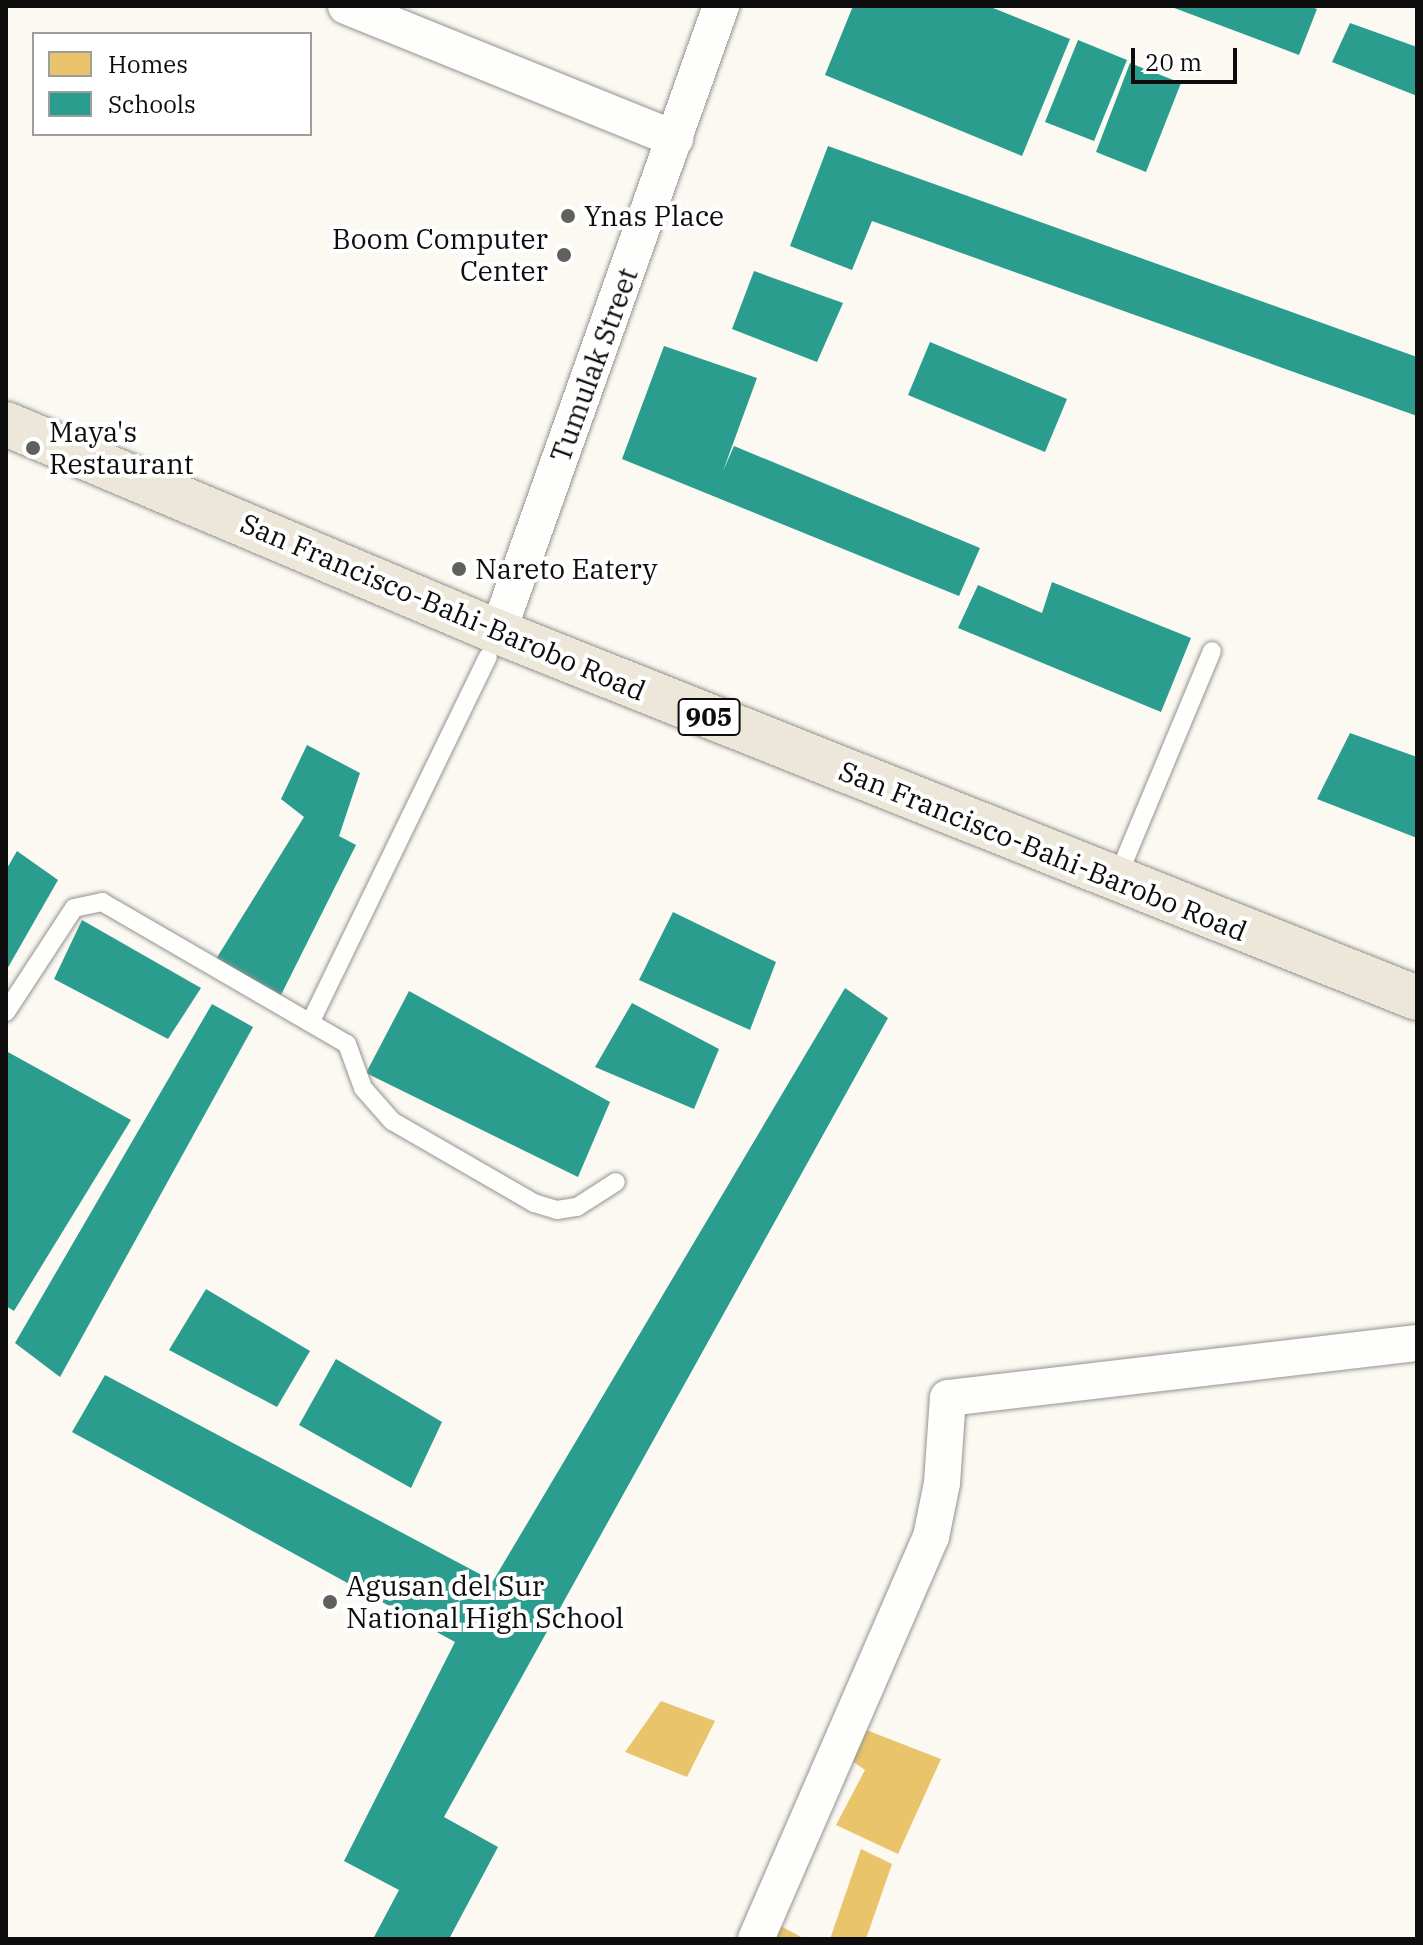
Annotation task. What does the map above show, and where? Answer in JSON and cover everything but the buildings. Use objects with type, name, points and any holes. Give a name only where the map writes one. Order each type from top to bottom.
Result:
[{"type":"main road","name":"San Francisco-Bahi-Barobo Road","points":[[6,424],[493,644],[1417,1027]]},
{"type":"main road","name":"San Francisco-Bahi-Barobo Road","points":[[6,453],[493,644],[1417,998]]},
{"type":"street","points":[[346,6],[675,139]]},
{"type":"street","name":"Tumulak Street","points":[[493,644],[721,6]]},
{"type":"street","points":[[756,1939],[931,1537],[942,1483],[948,1398],[1417,1343]]},
{"type":"lane","points":[[311,1021],[493,644]]},
{"type":"lane","points":[[1116,881],[1212,651]]},
{"type":"lane","points":[[6,1012],[74,908],[87,901],[102,902],[347,1044],[363,1088],[392,1121],[534,1203],[557,1210],[577,1207],[616,1182]]},
{"type":"place","name":"Ynas Place","points":[[568,216]]},
{"type":"place","name":"Boom Computer Center","points":[[564,255]]},
{"type":"place","name":"Maya's Restaurant","points":[[33,448]]},
{"type":"place","name":"Nareto Eatery","points":[[459,569]]},
{"type":"place","name":"Agusan del Sur National High School","points":[[330,1602]]}]
